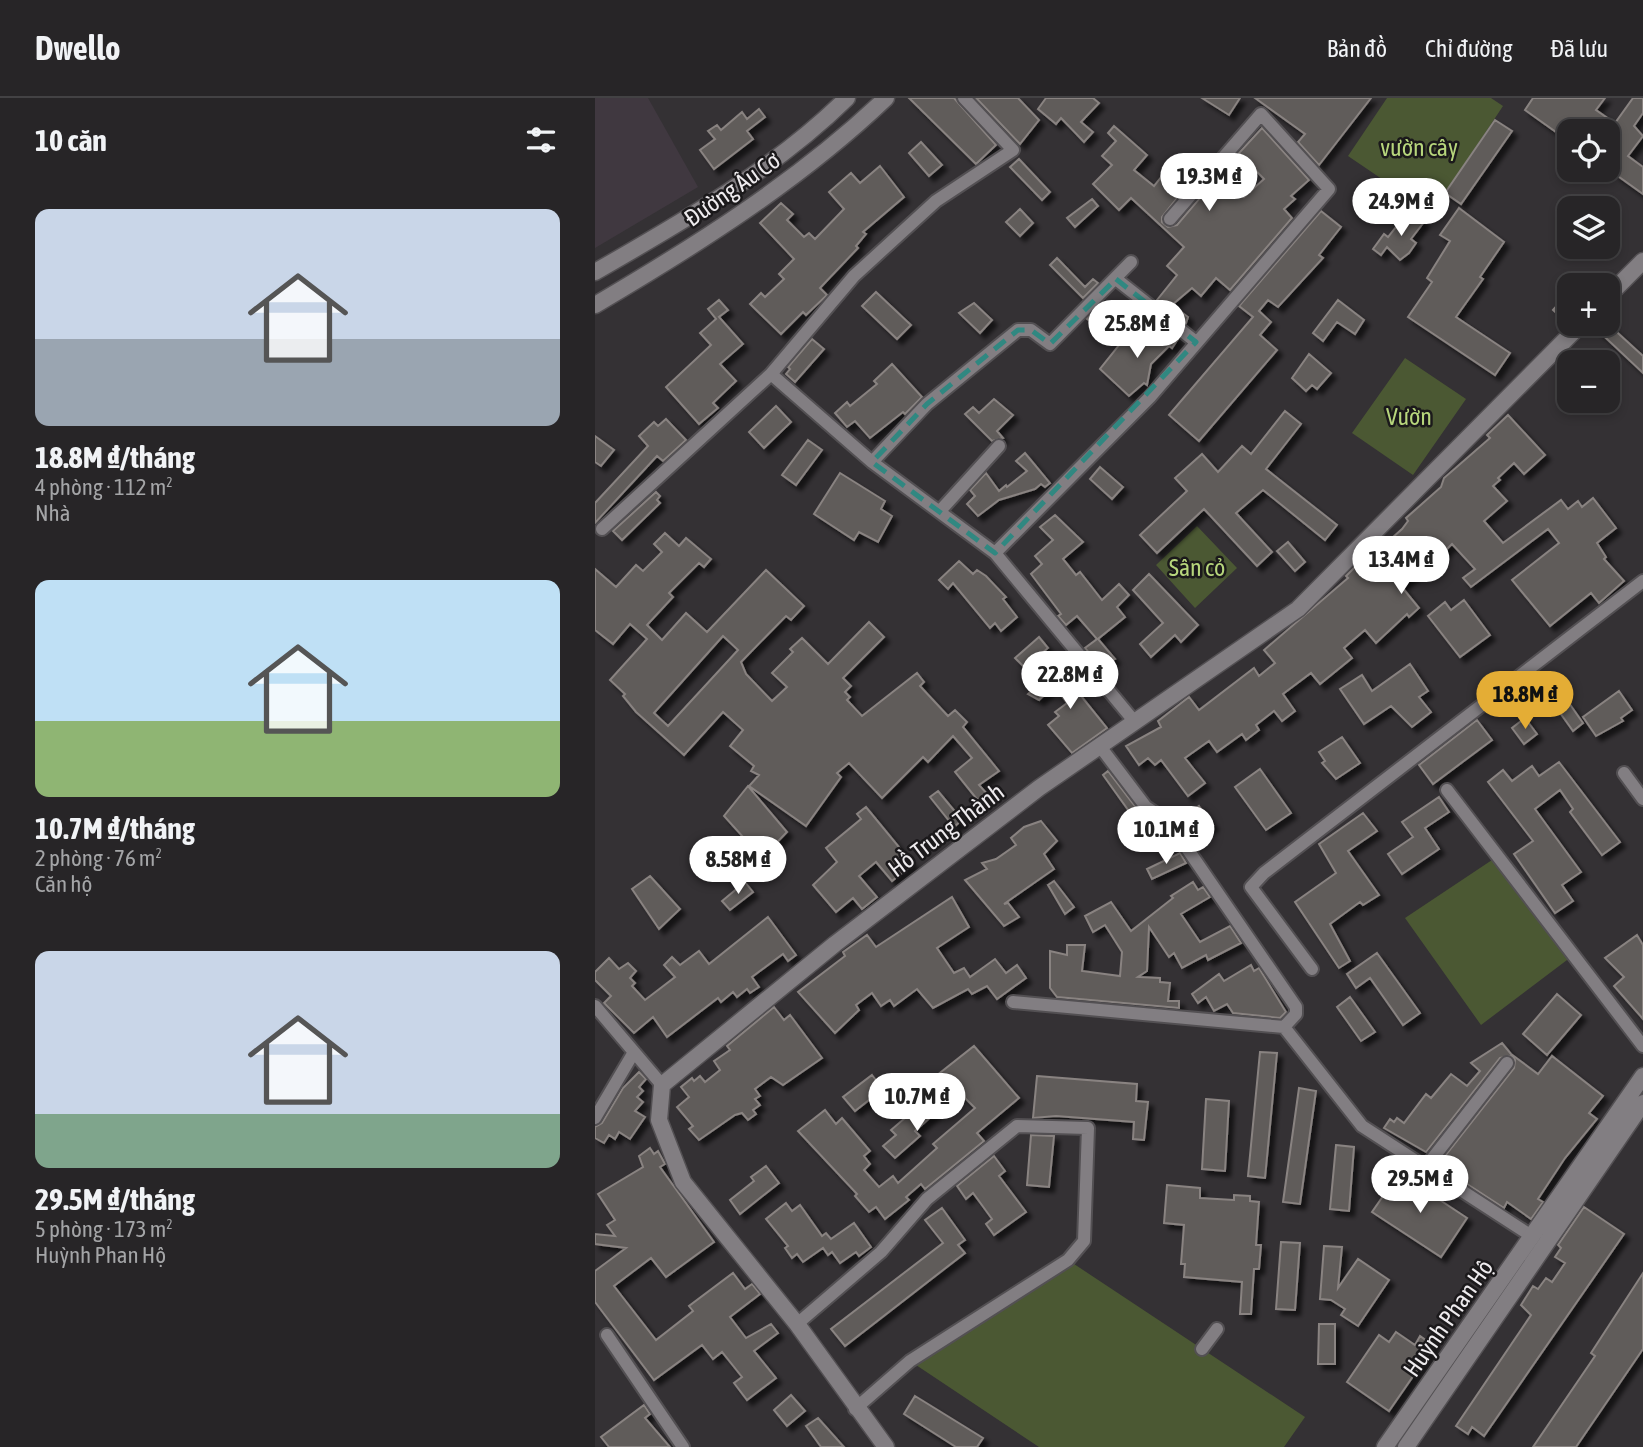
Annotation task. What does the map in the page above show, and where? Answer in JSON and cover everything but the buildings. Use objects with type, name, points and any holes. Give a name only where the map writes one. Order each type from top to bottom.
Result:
[{"type":"street","name":"Đường Âu Cơ","points":[[595,272],[718,197],[773,158],[846,98]]},
{"type":"street","name":"Đường Âu Cơ","points":[[595,305],[738,215],[828,148],[886,98]]},
{"type":"street","points":[[602,529],[771,374],[855,276],[936,201],[1013,150],[964,98]]},
{"type":"street","points":[[995,553],[1150,397],[1329,189],[1261,114],[1170,219]]},
{"type":"street","points":[[1620,284],[1643,261]]},
{"type":"street","points":[[872,462],[927,404],[1018,331],[1031,330],[1050,344],[1131,262]]},
{"type":"street","points":[[1116,279],[1196,342]]},
{"type":"street","name":"Hồ Trung Thành","points":[[662,1086],[856,928],[1099,745],[1298,609],[1569,336]]},
{"type":"street","points":[[771,374],[872,462],[995,553],[1134,721]]},
{"type":"street","points":[[940,511],[999,446]]},
{"type":"street","points":[[1312,969],[1251,887],[1264,873],[1643,581]]},
{"type":"street","points":[[1099,745],[1140,800],[1169,822],[1296,1007],[1296,1014],[1284,1027]]},
{"type":"street","points":[[1624,773],[1643,799]]},
{"type":"street","points":[[1447,790],[1643,1046]]},
{"type":"street","points":[[1013,1002],[1284,1027],[1362,1126],[1533,1237]]},
{"type":"street","points":[[595,1006],[662,1086],[659,1120],[683,1182],[797,1324],[855,1409],[885,1447]]},
{"type":"street","points":[[595,1118],[634,1052]]},
{"type":"street","points":[[1425,1168],[1507,1063]]},
{"type":"street","name":"Huỳnh Phan Hộ","points":[[1391,1445],[1643,1076]]},
{"type":"street","name":"Huỳnh Phan Hộ","points":[[1406,1447],[1643,1104]]},
{"type":"street","points":[[797,1324],[881,1252],[927,1199],[1017,1126],[1088,1128],[1084,1241],[1068,1260],[910,1361],[855,1409]]},
{"type":"street","points":[[1202,1349],[1217,1329]]},
{"type":"street","points":[[607,1335],[683,1447]]},
{"type":"highlighted area","points":[[1116,279],[1196,342],[995,553],[872,462],[927,404],[1018,330],[1031,330],[1050,344]]},
{"type":"shaded area","points":[[595,98],[648,98],[698,187],[595,248]]},
{"type":"green space","name":"vườn cây","points":[[1387,98],[1491,98],[1503,106],[1432,213],[1348,156]]},
{"type":"green space","name":"Vườn","points":[[1405,358],[1466,399],[1413,475],[1352,433]]},
{"type":"green space","name":"Sân cỏ","points":[[1197,526],[1237,568],[1195,608],[1156,565]]},
{"type":"green space","points":[[1495,858],[1571,957],[1481,1025],[1405,918]]},
{"type":"green space","points":[[1068,1260],[1305,1417],[1284,1447],[1039,1447],[910,1361]]}]
